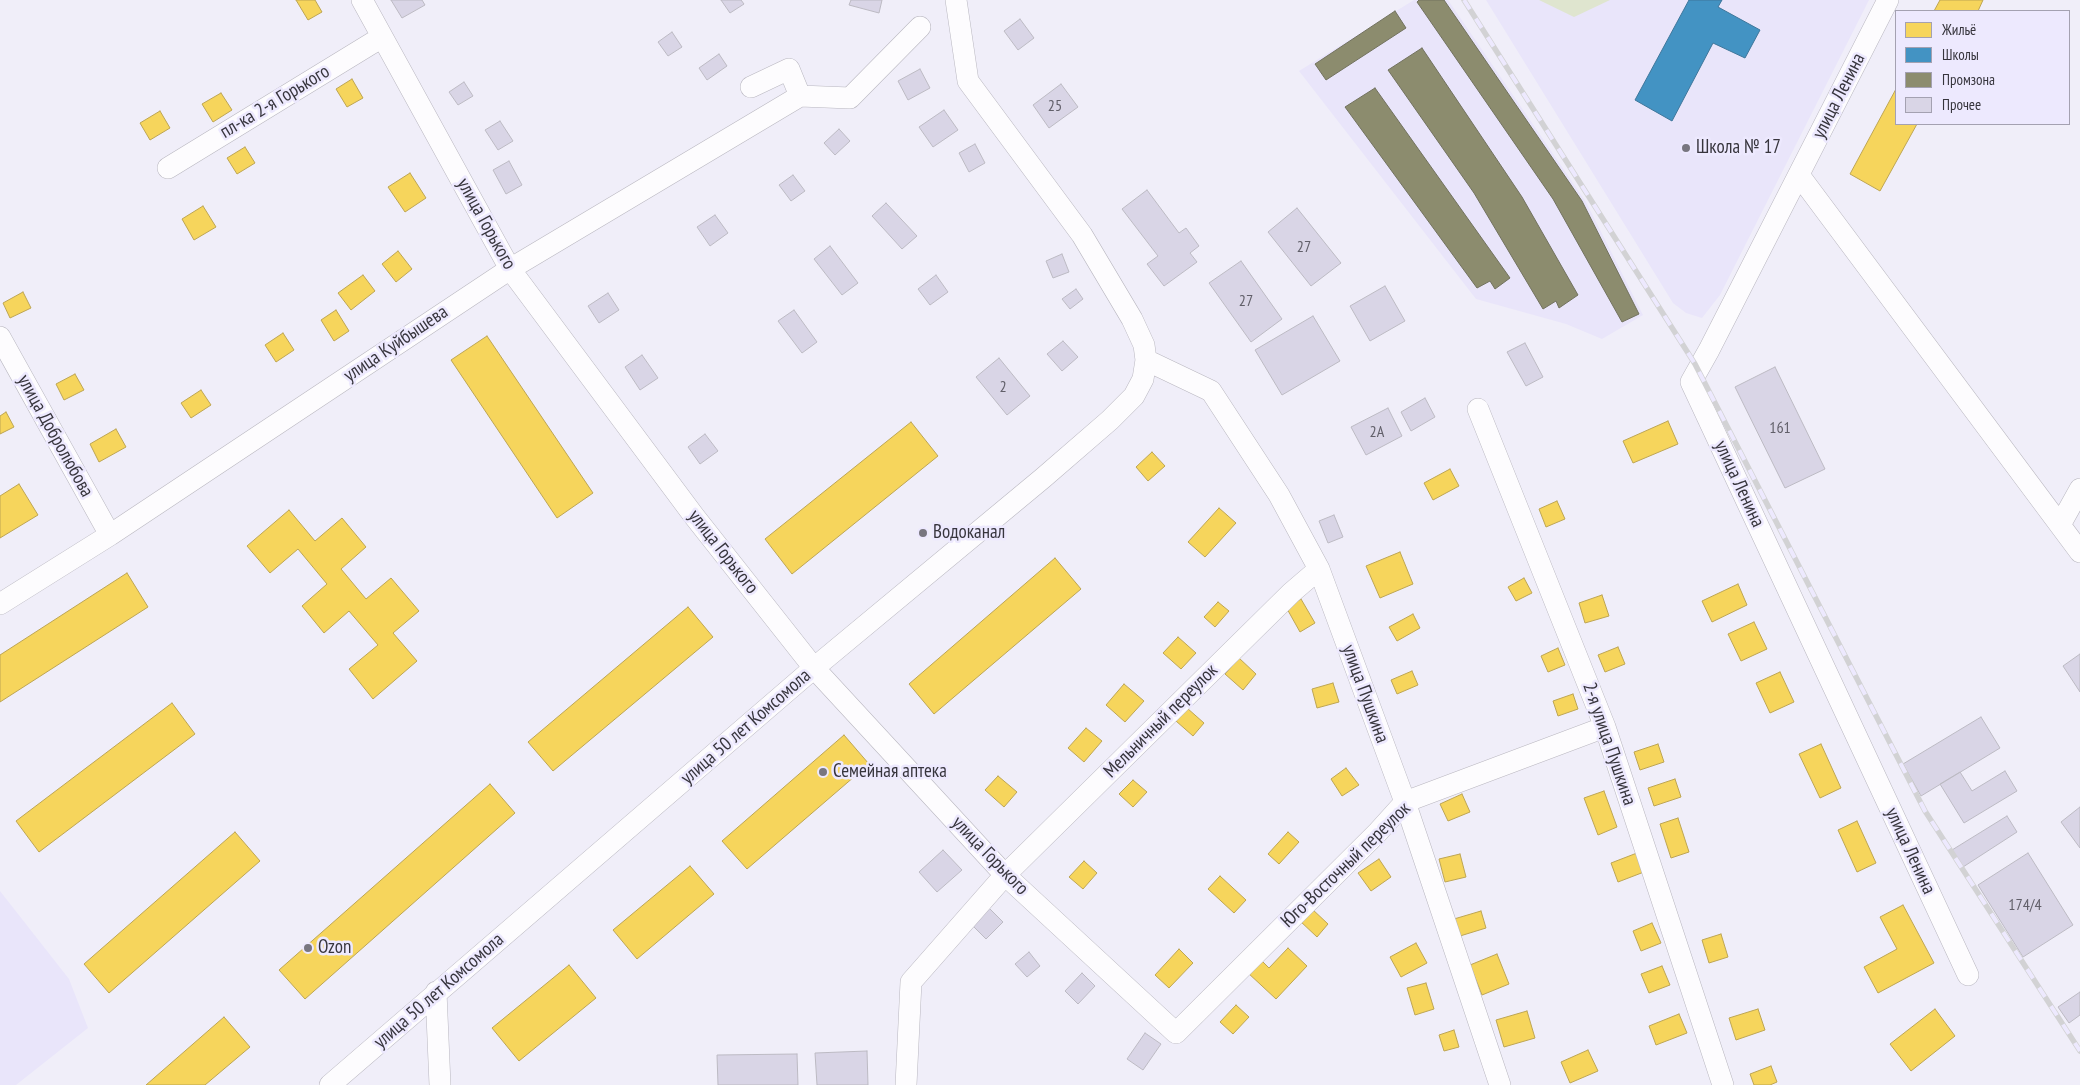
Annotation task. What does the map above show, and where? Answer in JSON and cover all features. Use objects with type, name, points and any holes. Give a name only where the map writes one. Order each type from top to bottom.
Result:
[{"type":"street","name":"улица Горького","points":[[362,0],[510,268],[694,516],[814,668],[1006,875],[1176,1033]]},
{"type":"street","points":[[956,0],[968,81],[1082,236],[1132,319],[1144,345],[1146,360]]},
{"type":"street","name":"улица Ленина","points":[[1888,0],[1691,382],[1968,975]]},
{"type":"street","points":[[751,87],[789,69],[800,96],[850,98],[920,27]]},
{"type":"street","name":"пл-ка 2-я Горького","points":[[168,168],[382,37]]},
{"type":"street","name":"улица Куйбышева","points":[[0,604],[110,535],[510,268],[800,96]]},
{"type":"street","points":[[1799,175],[2080,552]]},
{"type":"street","name":"улица Добролюбова","points":[[0,337],[110,535]]},
{"type":"street","name":"улица Пушкина","points":[[1146,360],[1211,391],[1279,494],[1320,569],[1405,802],[1500,1085]]},
{"type":"street","name":"улица 50 лет Комсомола","points":[[330,1085],[814,668],[1110,420],[1134,396],[1143,379],[1146,360]]},
{"type":"street","name":"2-я улица Пушкина","points":[[1478,409],[1605,727],[1723,1085]]},
{"type":"street","points":[[2060,525],[2080,489]]},
{"type":"street","name":"Мельничный переулок","points":[[906,1085],[911,982],[1006,875],[1291,593],[1320,569]]},
{"type":"street","name":"Юго-Восточный переулок","points":[[1176,1033],[1377,833],[1405,802],[1605,727]]},
{"type":"street","points":[[436,992],[440,1085]]},
{"type":"shaded area","points":[[1414,0],[1448,0],[1586,202],[1643,315],[1602,339],[1566,324],[1476,299],[1299,71]]},
{"type":"shaded area","name":"Школа № 17","points":[[1486,0],[1869,0],[1720,295],[1702,318],[1686,313],[1673,303]]},
{"type":"shaded area","points":[[0,891],[69,979],[88,1028],[16,1085],[0,1085]]},
{"type":"green space","points":[[1539,0],[1610,0],[1574,17]]},
{"type":"building: Жильё","points":[[296,0],[315,0],[322,12],[308,20]]},
{"type":"building: Жильё","points":[[1940,0],[1983,0],[1978,10],[1935,10]]},
{"type":"building: Жильё","points":[[352,79],[363,98],[347,107],[336,89]]},
{"type":"building: Жильё","points":[[1895,91],[1895,125],[1916,125],[1880,191],[1850,174]]},
{"type":"building: Жильё","points":[[221,93],[232,110],[213,122],[202,104]]},
{"type":"building: Жильё","points":[[160,111],[170,128],[150,140],[140,123]]},
{"type":"building: Жильё","points":[[245,147],[255,163],[237,174],[227,158]]},
{"type":"building: Жильё","points":[[410,173],[426,198],[405,212],[388,187]]},
{"type":"building: Жильё","points":[[203,206],[216,227],[194,240],[182,219]]},
{"type":"building: Жильё","points":[[398,251],[412,269],[396,282],[382,264]]},
{"type":"building: Жильё","points":[[363,275],[375,291],[351,310],[338,293]]},
{"type":"building: Жильё","points":[[23,292],[31,308],[10,318],[3,303]]},
{"type":"building: Жильё","points":[[336,310],[349,331],[334,341],[321,320]]},
{"type":"building: Жильё","points":[[283,333],[294,350],[276,362],[265,345]]},
{"type":"building: Жильё","points":[[487,336],[593,493],[557,518],[451,360]]},
{"type":"building: Жильё","points":[[75,374],[84,390],[64,400],[56,384]]},
{"type":"building: Жильё","points":[[201,390],[211,405],[191,418],[181,403]]},
{"type":"building: Жильё","points":[[6,412],[14,427],[0,434],[0,416]]},
{"type":"building: Жильё","points":[[1668,421],[1678,444],[1633,463],[1623,441]]},
{"type":"building: Жильё","points":[[911,422],[938,456],[792,574],[765,539]]},
{"type":"building: Жильё","points":[[116,429],[126,447],[99,462],[90,444]]},
{"type":"building: Жильё","points":[[1152,452],[1165,466],[1148,481],[1136,467]]},
{"type":"building: Жильё","points":[[1450,469],[1459,486],[1433,500],[1424,483]]},
{"type":"building: Жильё","points":[[19,484],[38,515],[0,538],[0,496]]},
{"type":"building: Жильё","points":[[1557,501],[1565,519],[1546,527],[1539,509]]},
{"type":"building: Жильё","points":[[1219,508],[1236,523],[1205,557],[1188,542]]},
{"type":"building: Жильё","points":[[289,510],[315,541],[342,518],[366,547],[341,569],[366,599],[391,578],[419,611],[393,633],[417,661],[373,699],[349,669],[378,645],[349,611],[324,633],[302,606],[327,584],[298,549],[270,573],[247,546]]},
{"type":"building: Жильё","points":[[1400,552],[1413,584],[1380,598],[1366,566]]},
{"type":"building: Жильё","points":[[1055,558],[1081,589],[934,714],[909,684]]},
{"type":"building: Жильё","points":[[127,573],[148,607],[0,702],[0,655]]},
{"type":"building: Жильё","points":[[1524,578],[1532,593],[1516,601],[1508,587]]},
{"type":"building: Жильё","points":[[1738,584],[1747,605],[1712,622],[1702,601]]},
{"type":"building: Жильё","points":[[1602,595],[1609,616],[1585,623],[1579,603]]},
{"type":"building: Жильё","points":[[1301,599],[1315,623],[1300,632],[1286,607]]},
{"type":"building: Жильё","points":[[1218,602],[1229,611],[1215,627],[1204,617]]},
{"type":"building: Жильё","points":[[688,607],[713,637],[553,771],[528,742]]},
{"type":"building: Жильё","points":[[1413,614],[1420,628],[1397,641],[1389,627]]},
{"type":"building: Жильё","points":[[1754,622],[1767,649],[1741,661],[1728,634]]},
{"type":"building: Жильё","points":[[1178,637],[1196,653],[1181,669],[1163,653]]},
{"type":"building: Жильё","points":[[1618,647],[1625,664],[1605,672],[1598,655]]},
{"type":"building: Жильё","points":[[1558,648],[1565,665],[1548,672],[1541,656]]},
{"type":"building: Жильё","points":[[1239,658],[1256,674],[1243,690],[1225,674]]},
{"type":"building: Жильё","points":[[1412,671],[1418,685],[1397,694],[1391,680]]},
{"type":"building: Жильё","points":[[1780,672],[1794,702],[1770,713],[1756,683]]},
{"type":"building: Жильё","points":[[1333,683],[1339,702],[1317,708],[1312,689]]},
{"type":"building: Жильё","points":[[1124,684],[1144,701],[1125,722],[1106,705]]},
{"type":"building: Жильё","points":[[1573,694],[1578,709],[1558,716],[1553,701]]},
{"type":"building: Жильё","points":[[172,703],[195,734],[39,852],[16,821]]},
{"type":"building: Жильё","points":[[1187,708],[1204,723],[1193,736],[1176,721]]},
{"type":"building: Жильё","points":[[1086,728],[1102,741],[1084,762],[1068,748]]},
{"type":"building: Жильё","points":[[844,735],[869,764],[747,869],[722,841]]},
{"type":"building: Жильё","points":[[1658,744],[1664,762],[1640,770],[1634,752]]},
{"type":"building: Жильё","points":[[1821,744],[1841,788],[1820,798],[1799,754]]},
{"type":"building: Жильё","points":[[1346,768],[1359,785],[1342,796],[1331,779]]},
{"type":"building: Жильё","points":[[998,776],[1017,792],[1004,807],[985,790]]},
{"type":"building: Жильё","points":[[1675,779],[1681,797],[1654,806],[1648,788]]},
{"type":"building: Жильё","points":[[1133,780],[1147,792],[1133,807],[1119,794]]},
{"type":"building: Жильё","points":[[490,784],[515,813],[305,999],[279,970]]},
{"type":"building: Жильё","points":[[1604,791],[1617,827],[1598,835],[1584,798]]},
{"type":"building: Жильё","points":[[1462,794],[1470,812],[1448,821],[1440,804]]},
{"type":"building: Жильё","points":[[1678,818],[1689,852],[1671,858],[1660,824]]},
{"type":"building: Жильё","points":[[1857,821],[1876,863],[1857,872],[1838,830]]},
{"type":"building: Жильё","points":[[235,832],[260,861],[109,993],[84,964]]},
{"type":"building: Жильё","points":[[1288,832],[1299,842],[1279,864],[1268,854]]},
{"type":"building: Жильё","points":[[1637,853],[1644,872],[1618,882],[1611,863]]},
{"type":"building: Жильё","points":[[1460,854],[1466,877],[1445,882],[1439,859]]},
{"type":"building: Жильё","points":[[1379,859],[1391,877],[1371,891],[1358,873]]},
{"type":"building: Жильё","points":[[1084,861],[1097,873],[1083,889],[1069,877]]},
{"type":"building: Жильё","points":[[690,866],[714,894],[637,959],[613,930]]},
{"type":"building: Жильё","points":[[1220,876],[1246,900],[1234,913],[1208,889]]},
{"type":"building: Жильё","points":[[1903,905],[1934,963],[1878,993],[1864,967],[1897,949],[1880,917]]},
{"type":"building: Жильё","points":[[1311,908],[1328,924],[1317,937],[1299,920]]},
{"type":"building: Жильё","points":[[1481,911],[1486,928],[1460,936],[1454,919]]},
{"type":"building: Жильё","points":[[1652,923],[1661,943],[1641,951],[1633,931]]},
{"type":"building: Жильё","points":[[1721,934],[1728,957],[1709,963],[1702,940]]},
{"type":"building: Жильё","points":[[1416,943],[1427,963],[1401,977],[1390,957]]},
{"type":"building: Жильё","points":[[1288,948],[1307,966],[1276,999],[1247,972],[1259,958],[1269,968]]},
{"type":"building: Жильё","points":[[1179,949],[1193,963],[1169,988],[1155,975]]},
{"type":"building: Жильё","points":[[1497,954],[1509,984],[1482,995],[1470,965]]},
{"type":"building: Жильё","points":[[569,965],[596,998],[519,1061],[492,1028]]},
{"type":"building: Жильё","points":[[1662,966],[1670,985],[1649,993],[1641,974]]},
{"type":"building: Жильё","points":[[1426,983],[1434,1009],[1415,1015],[1407,988]]},
{"type":"building: Жильё","points":[[1236,1005],[1249,1017],[1233,1034],[1220,1022]]},
{"type":"building: Жильё","points":[[1758,1009],[1765,1030],[1736,1040],[1729,1018]]},
{"type":"building: Жильё","points":[[1935,1009],[1955,1036],[1911,1071],[1890,1044]]},
{"type":"building: Жильё","points":[[1527,1011],[1535,1038],[1504,1047],[1496,1020]]},
{"type":"building: Жильё","points":[[1679,1014],[1687,1033],[1656,1045],[1649,1026]]},
{"type":"building: Жильё","points":[[224,1017],[250,1047],[205,1085],[146,1085]]},
{"type":"building: Жильё","points":[[1454,1030],[1459,1047],[1444,1051],[1439,1035]]},
{"type":"building: Жильё","points":[[1588,1050],[1598,1071],[1570,1083],[1561,1062]]},
{"type":"building: Жильё","points":[[1771,1066],[1777,1082],[1770,1085],[1754,1085],[1750,1074]]},
{"type":"building: Школы","points":[[1689,0],[1722,0],[1718,7],[1760,30],[1745,58],[1713,43],[1672,121],[1635,100]]},
{"type":"building: Промзона","points":[[1419,0],[1444,0],[1582,201],[1639,314],[1622,322],[1553,199],[1417,2]]},
{"type":"building: Промзона","points":[[1395,11],[1406,28],[1326,80],[1315,64]]},
{"type":"building: Промзона","points":[[1422,48],[1522,197],[1578,295],[1559,308],[1556,301],[1543,309],[1474,193],[1388,70]]},
{"type":"building: Промзона","points":[[1375,88],[1510,278],[1495,289],[1490,281],[1477,288],[1345,107]]},
{"type":"building: Прочее","points":[[391,0],[422,0],[425,5],[402,18]]},
{"type":"building: Прочее","points":[[721,0],[741,0],[744,4],[730,13]]},
{"type":"building: Прочее","points":[[851,0],[882,0],[879,13],[849,5]]},
{"type":"building: Прочее","points":[[1020,19],[1034,38],[1018,50],[1004,31]]},
{"type":"building: Прочее","points":[[672,32],[682,47],[668,56],[658,42]]},
{"type":"building: Прочее","points":[[719,54],[727,66],[707,80],[699,68]]},
{"type":"building: Прочее","points":[[920,69],[930,88],[908,100],[898,81]]},
{"type":"building: Прочее","points":[[464,82],[473,96],[458,105],[449,92]]},
{"type":"building: Прочее","points":[[1061,84],[1078,107],[1049,128],[1033,105]]},
{"type":"building: Прочее","points":[[944,110],[958,130],[933,147],[919,127]]},
{"type":"building: Прочее","points":[[500,121],[513,141],[498,150],[485,130]]},
{"type":"building: Прочее","points":[[839,129],[850,141],[835,155],[824,143]]},
{"type":"building: Прочее","points":[[975,144],[985,163],[969,172],[959,153]]},
{"type":"building: Прочее","points":[[509,161],[522,185],[506,194],[493,170]]},
{"type":"building: Прочее","points":[[793,175],[805,191],[791,201],[779,185]]},
{"type":"building: Прочее","points":[[1147,190],[1179,233],[1186,228],[1199,246],[1190,253],[1197,262],[1164,286],[1147,264],[1158,256],[1122,209]]},
{"type":"building: Прочее","points":[[886,203],[917,236],[902,249],[872,216]]},
{"type":"building: Прочее","points":[[1297,208],[1341,263],[1311,286],[1268,232]]},
{"type":"building: Прочее","points":[[715,215],[728,233],[710,246],[697,227]]},
{"type":"building: Прочее","points":[[830,246],[858,283],[842,295],[814,259]]},
{"type":"building: Прочее","points":[[1062,254],[1069,272],[1053,278],[1046,261]]},
{"type":"building: Прочее","points":[[1241,261],[1282,319],[1251,342],[1209,283]]},
{"type":"building: Прочее","points":[[936,275],[948,292],[930,305],[918,289]]},
{"type":"building: Прочее","points":[[1385,286],[1405,321],[1370,341],[1350,306]]},
{"type":"building: Прочее","points":[[1076,289],[1083,299],[1070,309],[1062,299]]},
{"type":"building: Прочее","points":[[608,293],[619,310],[599,323],[588,306]]},
{"type":"building: Прочее","points":[[794,310],[817,342],[802,353],[778,321]]},
{"type":"building: Прочее","points":[[1313,316],[1340,361],[1282,395],[1255,350]]},
{"type":"building: Прочее","points":[[1063,341],[1078,357],[1062,371],[1047,354]]},
{"type":"building: Прочее","points":[[1525,343],[1543,377],[1526,386],[1507,352]]},
{"type":"building: Прочее","points":[[642,355],[658,378],[640,390],[625,367]]},
{"type":"building: Прочее","points":[[999,358],[1030,396],[1007,415],[976,377]]},
{"type":"building: Прочее","points":[[1775,367],[1825,469],[1785,488],[1735,387]]},
{"type":"building: Прочее","points":[[1425,398],[1435,417],[1411,431],[1401,412]]},
{"type":"building: Прочее","points":[[1388,408],[1402,436],[1366,455],[1351,427]]},
{"type":"building: Прочее","points":[[705,434],[718,451],[700,464],[688,447]]},
{"type":"building: Прочее","points":[[1334,515],[1343,537],[1328,543],[1319,521]]},
{"type":"building: Прочее","points":[[2080,654],[2080,692],[2063,666]]},
{"type":"building: Прочее","points":[[1981,717],[2000,748],[1921,796],[1903,764]]},
{"type":"building: Прочее","points":[[2005,771],[2017,791],[1964,823],[1940,784],[1960,772],[1972,791]]},
{"type":"building: Прочее","points":[[2080,807],[2080,848],[2061,822]]},
{"type":"building: Прочее","points":[[2007,816],[2017,832],[1963,867],[1952,850]]},
{"type":"building: Прочее","points":[[943,850],[962,870],[937,892],[919,872]]},
{"type":"building: Прочее","points":[[2028,853],[2073,925],[2023,957],[1978,885]]},
{"type":"building: Прочее","points":[[989,908],[1003,922],[986,939],[972,925]]},
{"type":"building: Прочее","points":[[1029,952],[1040,966],[1027,977],[1015,964]]},
{"type":"building: Прочее","points":[[1082,973],[1095,986],[1078,1004],[1065,991]]},
{"type":"building: Прочее","points":[[2080,992],[2080,1015],[2069,1023],[2058,1007]]},
{"type":"building: Прочее","points":[[1145,1033],[1161,1044],[1143,1070],[1127,1059]]},
{"type":"building: Прочее","points":[[867,1051],[868,1085],[817,1085],[815,1053]]},
{"type":"building: Прочее","points":[[797,1054],[798,1085],[718,1085],[717,1055]]},
{"type":"railway","points":[[1464,0],[1695,364],[1925,811],[2080,1051]]},
{"type":"place","name":"Школа № 17","points":[[1686,148]]},
{"type":"place","name":"Водоканал","points":[[923,533]]},
{"type":"place","name":"Семейная аптека","points":[[823,772]]},
{"type":"place","name":"Ozon","points":[[308,948]]}]
